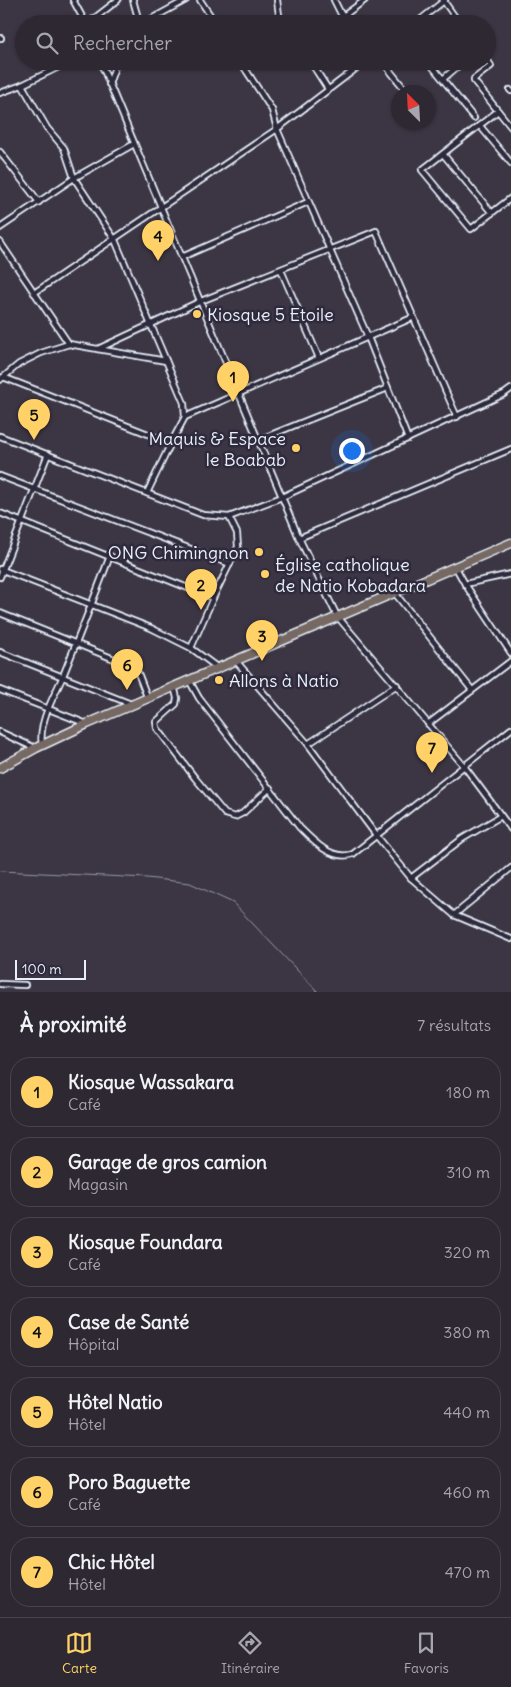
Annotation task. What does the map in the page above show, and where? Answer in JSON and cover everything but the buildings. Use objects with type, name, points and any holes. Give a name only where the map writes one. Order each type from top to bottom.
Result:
[{"type":"main road","points":[[0,768],[87,724],[511,543]]},
{"type":"street","points":[[73,0],[82,15]]},
{"type":"street","points":[[99,15],[118,0]]},
{"type":"street","points":[[133,0],[137,15]]},
{"type":"street","points":[[158,15],[186,0]]},
{"type":"street","points":[[200,0],[210,15]]},
{"type":"street","points":[[277,0],[278,15]]},
{"type":"street","points":[[334,0],[341,15]]},
{"type":"street","points":[[345,15],[365,0]]},
{"type":"street","points":[[426,15],[444,0],[454,15]]},
{"type":"street","points":[[0,93],[53,70]]},
{"type":"street","points":[[104,70],[282,497],[337,616],[464,766],[511,829]]},
{"type":"street","points":[[109,84],[114,70]]},
{"type":"street","points":[[246,70],[272,110],[277,129],[368,337],[408,439]]},
{"type":"street","points":[[316,70],[328,89]]},
{"type":"street","points":[[34,293],[277,129],[354,70]]},
{"type":"street","points":[[389,70],[401,85]]},
{"type":"street","points":[[435,70],[474,118]]},
{"type":"street","points":[[442,79],[453,70]]},
{"type":"street","points":[[486,70],[474,81],[511,127]]},
{"type":"street","points":[[22,85],[47,128],[64,148],[74,178],[115,240],[184,403],[185,417],[147,493]]},
{"type":"street","points":[[498,111],[422,170],[471,230],[511,198]]},
{"type":"street","points":[[480,126],[511,163]]},
{"type":"street","points":[[0,228],[74,178],[134,144]]},
{"type":"street","points":[[0,152],[39,202]]},
{"type":"street","points":[[443,154],[492,213]]},
{"type":"street","points":[[182,257],[308,202]]},
{"type":"street","points":[[98,349],[200,301],[376,231],[457,417]]},
{"type":"street","points":[[0,242],[69,344]]},
{"type":"street","points":[[281,270],[319,358]]},
{"type":"street","points":[[185,417],[414,317]]},
{"type":"street","points":[[166,360],[69,344],[41,353],[19,364],[2,379],[171,443]]},
{"type":"street","points":[[258,440],[388,388]]},
{"type":"street","points":[[0,436],[203,515],[229,517],[282,497],[457,417],[511,389]]},
{"type":"street","points":[[300,538],[511,448]]},
{"type":"street","points":[[0,577],[1,569],[23,522],[48,454]]},
{"type":"street","points":[[0,476],[230,564]]},
{"type":"street","points":[[0,513],[213,598]]},
{"type":"street","points":[[191,648],[238,547],[237,533],[229,517]]},
{"type":"street","points":[[0,732],[39,747],[40,735],[48,709],[92,605],[110,556]]},
{"type":"street","points":[[455,566],[511,653]]},
{"type":"street","points":[[1,569],[151,628],[191,648],[218,668]]},
{"type":"street","points":[[465,584],[511,574]]},
{"type":"street","points":[[394,592],[472,690]]},
{"type":"street","points":[[0,613],[134,667],[138,672],[148,698]]},
{"type":"street","points":[[0,652],[133,705]]},
{"type":"street","points":[[236,661],[308,744],[376,835],[411,878],[454,915],[511,939]]},
{"type":"street","points":[[428,724],[511,661]]},
{"type":"street","points":[[189,680],[199,698],[300,828],[318,846],[330,852],[346,856],[354,854],[509,731],[511,737]]},
{"type":"street","points":[[174,686],[177,698],[176,704],[156,722],[157,728],[225,814],[234,817],[243,814],[270,788]]},
{"type":"street","points":[[308,744],[397,686]]},
{"type":"street","points":[[0,690],[87,724]]},
{"type":"street","points":[[411,878],[462,839],[501,816]]},
{"type":"street","points":[[454,915],[511,868]]},
{"type":"street","points":[[0,984],[25,985]]},
{"type":"waterway","points":[[0,871],[147,878],[190,883],[233,903],[318,992]]},
{"type":"place","name":"Case de Santé","points":[[158,261]]},
{"type":"place","name":"Kiosque 5 Etoile","points":[[197,314]]},
{"type":"place","name":"Kiosque Wassakara","points":[[233,402]]},
{"type":"place","name":"Hôtel Natio","points":[[34,440]]},
{"type":"place","name":"Maquis & Espace le Boabab","points":[[296,448]]},
{"type":"place","name":"ONG Chimingnon","points":[[259,552]]},
{"type":"place","name":"Église catholique de Natio Kobadara","points":[[265,574]]},
{"type":"place","name":"Garage de gros camion","points":[[201,610]]},
{"type":"place","name":"Kiosque Foundara","points":[[262,661]]},
{"type":"place","name":"Allons à Natio","points":[[219,680]]},
{"type":"place","name":"Poro Baguette","points":[[127,690]]},
{"type":"place","name":"Chic Hôtel","points":[[432,773]]}]
